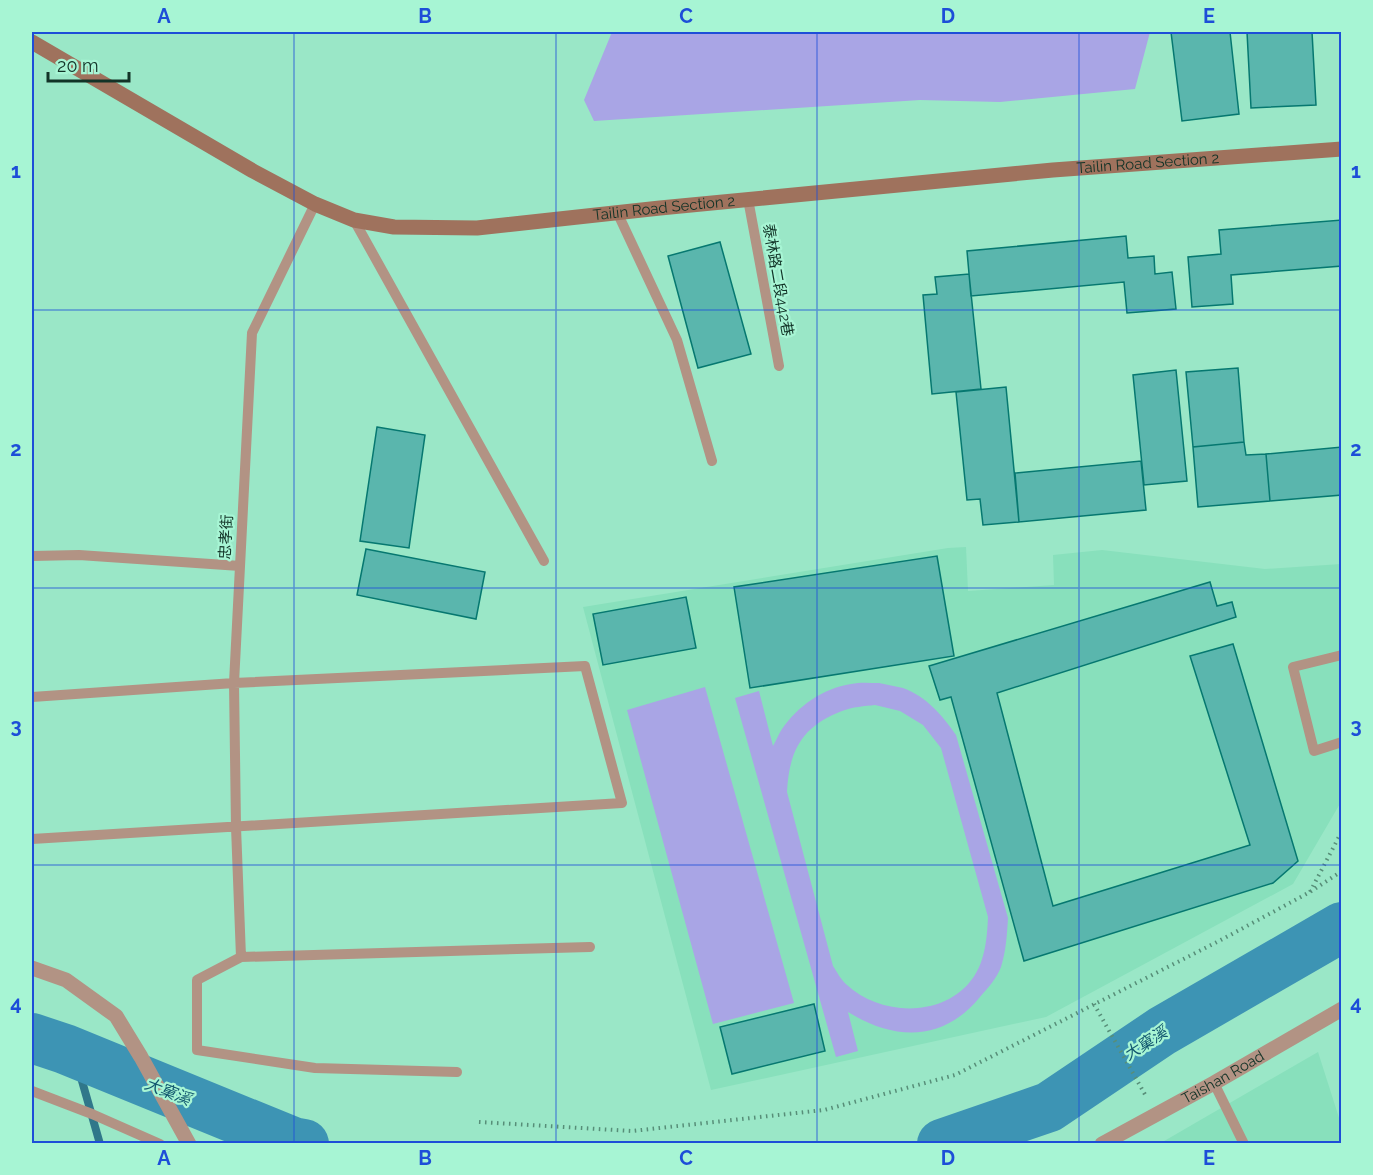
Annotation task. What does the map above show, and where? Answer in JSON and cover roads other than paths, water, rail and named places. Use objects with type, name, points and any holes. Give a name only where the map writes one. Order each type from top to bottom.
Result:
[{"type":"main road","name":"Tailin Road Section 2","points":[[32,42],[253,171],[315,204],[354,220],[394,227],[477,228],[617,212],[1053,170],[1341,149]]},
{"type":"street","points":[[32,968],[66,980],[116,1016],[189,1143]]},
{"type":"street","name":"Taishan Road","points":[[1102,1143],[1214,1083],[1341,1009]]},
{"type":"lane","name":"泰林路二段442巷","points":[[748,199],[779,366]]},
{"type":"lane","name":"忠孝街","points":[[241,957],[234,683],[252,333],[315,204]]},
{"type":"lane","points":[[617,212],[677,340],[712,461]]},
{"type":"lane","points":[[354,220],[544,561]]},
{"type":"lane","points":[[32,556],[79,555],[240,566]]},
{"type":"lane","points":[[1341,655],[1293,667],[1314,751],[1341,742]]},
{"type":"lane","points":[[32,697],[234,683],[585,666],[622,803],[32,839]]},
{"type":"lane","points":[[457,1072],[315,1068],[197,1050],[197,980],[241,957],[590,947]]},
{"type":"lane","points":[[1214,1083],[1244,1143]]},
{"type":"lane","points":[[32,1090],[160,1143]]},
{"type":"waterway","name":"大窠溪","points":[[942,1144],[1049,1107],[1162,1031],[1342,927]]},
{"type":"waterway","name":"大窠溪","points":[[32,1038],[65,1049],[293,1142],[304,1144]]},
{"type":"waterway","points":[[74,1053],[100,1144]]}]
